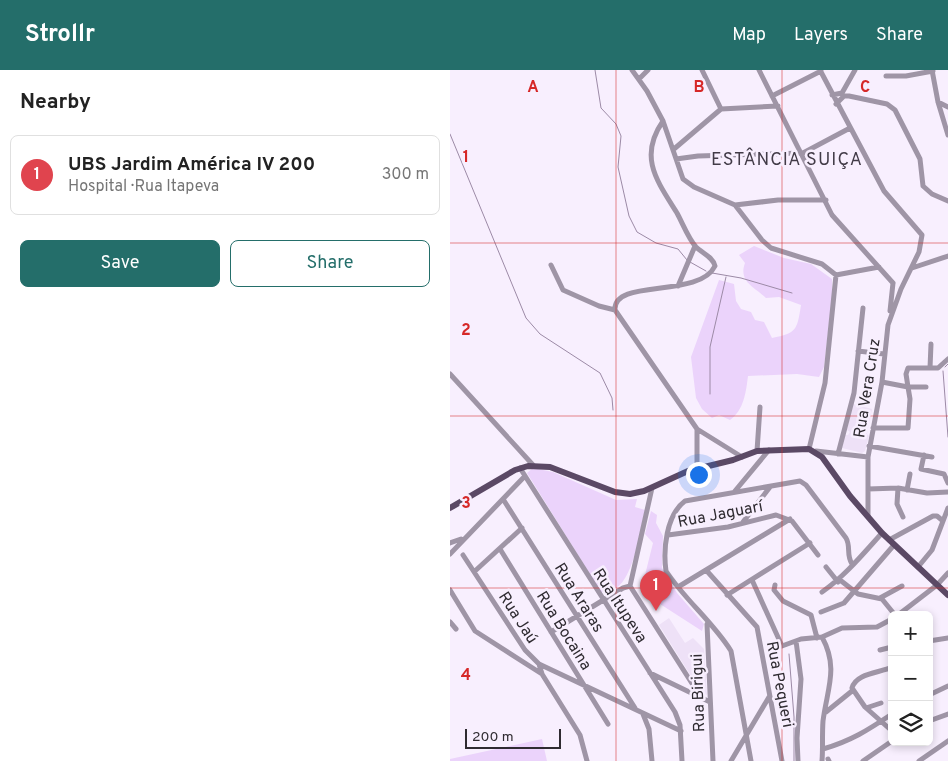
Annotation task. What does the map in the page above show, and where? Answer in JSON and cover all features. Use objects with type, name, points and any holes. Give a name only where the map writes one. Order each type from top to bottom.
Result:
[{"type":"main road","points":[[450,508],[520,468],[532,465],[558,469],[621,493],[644,491],[698,468],[742,457],[757,451],[770,449],[812,450],[882,533],[948,595]]},
{"type":"street","points":[[632,70],[663,121],[674,149],[680,173],[689,184],[735,205],[762,240],[772,248],[822,264],[836,276]]},
{"type":"street","points":[[639,79],[648,70]]},
{"type":"street","points":[[702,70],[721,109]]},
{"type":"street","points":[[759,70],[839,225],[893,283],[901,289]]},
{"type":"street","points":[[836,104],[855,70]]},
{"type":"street","points":[[676,159],[698,156],[803,153],[850,128],[820,71],[772,96]]},
{"type":"street","points":[[886,76],[906,76],[932,71],[938,102],[948,135]]},
{"type":"street","points":[[832,95],[843,94],[871,100],[887,104],[896,110],[920,159],[923,186],[932,194],[948,201]]},
{"type":"street","points":[[938,102],[948,107]]},
{"type":"street","points":[[674,149],[721,109],[778,106]]},
{"type":"street","points":[[663,121],[652,140],[651,165],[695,246],[714,262],[714,268],[700,280],[678,286],[632,292],[618,298],[614,303],[615,310],[697,429],[742,457]]},
{"type":"street","name":"Rua Vera Cruz","points":[[850,128],[884,191],[922,234],[919,252],[901,289],[890,319],[884,354],[882,382],[869,446],[868,516]]},
{"type":"street","points":[[735,205],[778,200],[826,200]]},
{"type":"street","points":[[678,286],[695,246]]},
{"type":"street","points":[[912,268],[948,256]]},
{"type":"street","points":[[551,265],[563,290],[599,306],[615,310]]},
{"type":"street","points":[[836,276],[879,267]]},
{"type":"street","points":[[836,276],[825,383],[812,450],[868,458]]},
{"type":"street","points":[[890,319],[893,283]]},
{"type":"street","points":[[892,290],[901,289]]},
{"type":"street","points":[[838,454],[854,393],[863,308]]},
{"type":"street","points":[[930,368],[931,344]]},
{"type":"street","points":[[858,350],[884,354]]},
{"type":"street","points":[[873,428],[908,428],[910,399],[906,374],[908,368],[938,368],[948,359]]},
{"type":"street","points":[[450,374],[532,465]]},
{"type":"street","points":[[882,382],[908,387],[926,387]]},
{"type":"street","points":[[757,451],[760,407]]},
{"type":"street","points":[[697,429],[698,468]]},
{"type":"street","points":[[869,446],[932,457]]},
{"type":"street","points":[[734,492],[770,449]]},
{"type":"street","points":[[924,455],[921,469],[944,474],[948,483]]},
{"type":"street","name":"Rua Itupeva","points":[[520,468],[679,720],[682,761]]},
{"type":"street","points":[[907,490],[910,474]]},
{"type":"street","points":[[450,554],[462,539],[525,476]]},
{"type":"street","points":[[752,761],[731,651],[722,637],[707,623],[666,571],[665,561],[668,536],[675,512],[685,501],[770,487],[794,480],[806,485],[848,542],[847,554],[852,564]]},
{"type":"street","points":[[743,522],[770,487]]},
{"type":"street","points":[[652,488],[630,586],[700,696]]},
{"type":"street","points":[[868,489],[898,488],[927,493],[948,492]]},
{"type":"street","points":[[898,488],[897,504],[903,517]]},
{"type":"street","name":"Rua Araras","points":[[503,499],[635,708]]},
{"type":"street","points":[[918,567],[932,550],[948,513],[948,508]]},
{"type":"street","name":"Rua Jaguarí","points":[[668,536],[728,527],[776,515],[790,518]]},
{"type":"street","points":[[821,612],[844,604],[892,543],[933,516],[937,516],[943,521]]},
{"type":"street","points":[[678,587],[790,518],[818,555]]},
{"type":"street","points":[[475,571],[522,528]]},
{"type":"street","points":[[822,592],[839,581],[852,564],[882,533]]},
{"type":"street","points":[[450,543],[462,539]]},
{"type":"street","points":[[727,595],[810,543]]},
{"type":"street","name":"Rua Bocaina","points":[[500,549],[608,724]]},
{"type":"street","name":"Rua Jaú","points":[[463,555],[525,650],[539,664],[542,674]]},
{"type":"street","points":[[826,567],[839,581],[863,596],[880,598],[902,586]]},
{"type":"street","name":"Rua Pequeri","points":[[706,570],[756,627],[782,761]]},
{"type":"street","points":[[901,611],[937,585],[948,573]]},
{"type":"street","points":[[752,580],[782,646],[796,641],[820,637],[842,628],[877,627],[888,621]]},
{"type":"street","points":[[775,585],[774,590],[783,601],[811,615],[820,637],[829,650],[832,670],[825,712],[822,761]]},
{"type":"street","points":[[551,632],[630,586]]},
{"type":"street","points":[[450,590],[476,631],[542,674],[580,735],[587,761]]},
{"type":"street","points":[[880,598],[892,611]]},
{"type":"street","points":[[450,622],[456,629]]},
{"type":"street","name":"Rua Birigui","points":[[707,623],[712,761]]},
{"type":"street","points":[[933,640],[948,638]]},
{"type":"street","points":[[796,641],[801,679],[796,738],[798,761]]},
{"type":"street","points":[[880,650],[888,648]]},
{"type":"street","points":[[539,664],[585,684],[681,731]]},
{"type":"street","points":[[825,712],[852,691],[857,680],[888,668]]},
{"type":"street","points":[[650,673],[710,702]]},
{"type":"street","points":[[933,693],[948,686]]},
{"type":"street","points":[[852,691],[866,708],[888,728]]},
{"type":"street","points":[[732,761],[769,696]]},
{"type":"street","points":[[866,708],[881,703]]},
{"type":"street","points":[[643,713],[649,729],[652,761]]},
{"type":"street","points":[[933,720],[948,714]]},
{"type":"street","points":[[823,749],[851,740],[888,717]]},
{"type":"street","points":[[919,761],[948,742]]},
{"type":"street","points":[[863,761],[888,744]]},
{"type":"shaded area","points":[[754,246],[784,258],[811,264],[832,279],[832,298],[824,367],[819,377],[797,374],[748,376],[744,400],[735,416],[730,420],[719,415],[712,418],[702,409],[696,398],[691,357],[719,280],[734,284],[736,301],[741,309],[751,312],[755,320],[764,322],[772,338],[791,332],[797,325],[801,305],[779,297],[766,298],[746,280],[743,270],[745,263],[739,255]]},
{"type":"shaded area","points":[[853,404],[872,409],[867,434],[869,436],[865,451],[862,453],[842,448],[845,435],[848,435],[850,432],[847,430]]},
{"type":"shaded area","points":[[533,468],[553,472],[616,500],[637,499],[635,507],[645,510],[633,561],[621,584],[612,591],[601,592],[527,473]]},
{"type":"shaded area","points":[[651,511],[657,515],[656,523],[663,536],[662,568],[677,593],[704,624],[702,631],[660,604],[644,579],[653,543],[645,534]]},
{"type":"shaded area","points":[[669,618],[685,643],[693,638],[704,649],[707,695],[701,692],[659,625]]},
{"type":"shaded area","points":[[542,739],[547,761],[450,761],[450,759]]},
{"type":"waterway","points":[[595,70],[601,108],[616,124],[621,136],[618,167],[629,216],[637,232],[656,243],[678,249],[687,260]]},
{"type":"waterway","points":[[450,134],[526,318],[540,334],[600,373],[612,398],[613,410]]},
{"type":"waterway","points":[[690,262],[706,271]]},
{"type":"waterway","points":[[712,273],[741,278],[792,293]]},
{"type":"waterway","points":[[710,394],[710,347],[726,277]]},
{"type":"waterway","points":[[945,367],[948,364]]},
{"type":"waterway","points":[[943,371],[948,437]]},
{"type":"waterway","points":[[789,654],[794,717],[794,761]]},
{"type":"place","name":"UBS Jardim América IV 200","points":[[656,611]]},
{"type":"district","name":"ESTÂNCIA SUIÇA","points":[[787,159]]}]
